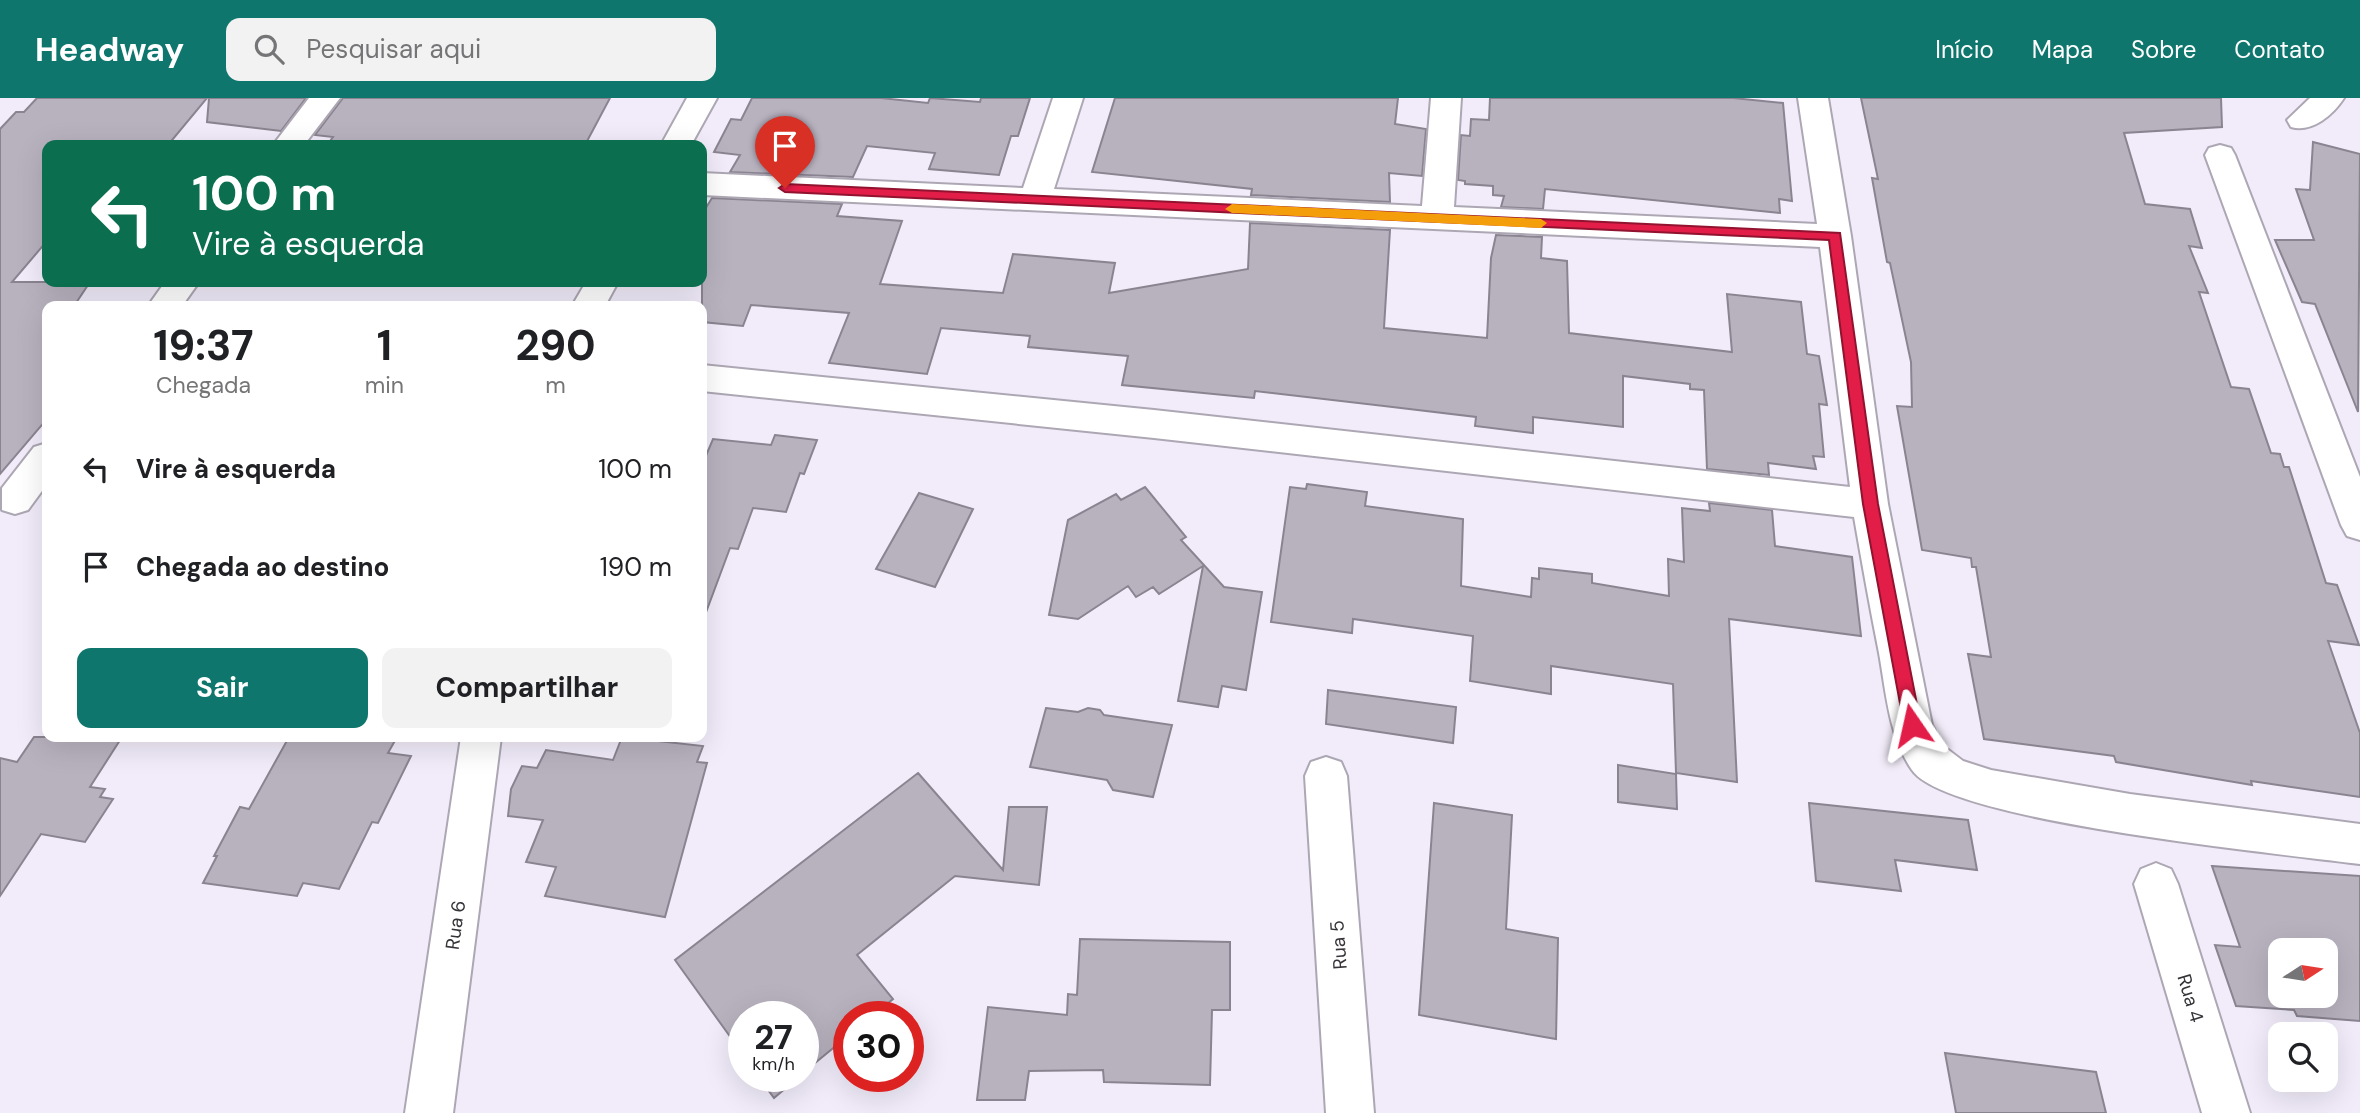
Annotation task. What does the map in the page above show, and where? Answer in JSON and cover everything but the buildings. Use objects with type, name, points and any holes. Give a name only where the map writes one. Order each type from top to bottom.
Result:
[{"type":"street","points":[[292,140],[325,98]]},
{"type":"street","points":[[679,140],[702,98]]},
{"type":"street","points":[[1035,199],[1068,98]]},
{"type":"street","points":[[1437,219],[1446,98]]},
{"type":"street","points":[[1813,98],[1835,236],[1870,504],[1912,725],[1927,758],[1951,776],[1991,789],[2130,814],[2360,844]]},
{"type":"street","points":[[2302,120],[2329,98]]},
{"type":"street","points":[[2220,155],[2360,525]]},
{"type":"street","points":[[707,184],[1835,236]]},
{"type":"street","points":[[168,301],[179,287]]},
{"type":"street","points":[[707,379],[1154,424],[1870,504]]},
{"type":"street","points":[[21,500],[42,465]]},
{"type":"street","name":"Rua 6","points":[[429,1113],[480,742]]},
{"type":"street","name":"Rua 5","points":[[1326,776],[1350,1113]]},
{"type":"street","name":"Rua 4","points":[[2156,884],[2227,1113]]},
{"type":"slow traffic","points":[[1232,209],[1541,223]]},
{"type":"route","points":[[785,188],[1835,236],[1870,504],[1912,725]]}]
